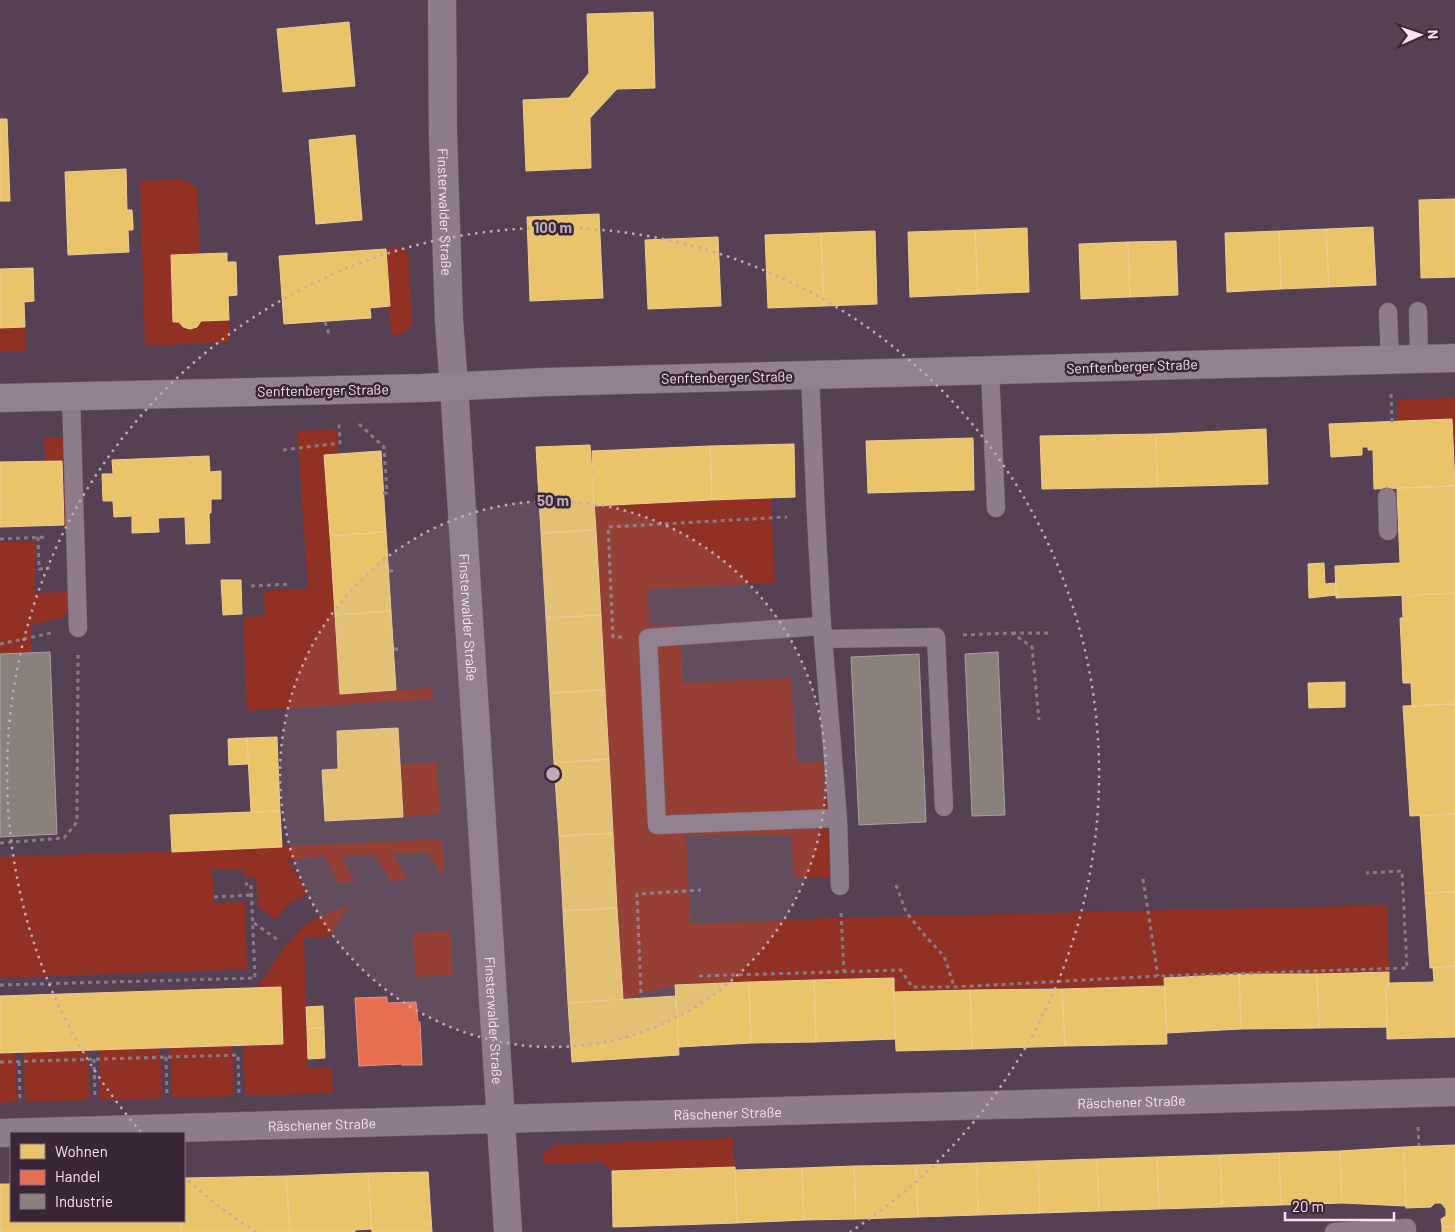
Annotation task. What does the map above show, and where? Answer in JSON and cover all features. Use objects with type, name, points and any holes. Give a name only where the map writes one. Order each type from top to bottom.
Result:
[{"type":"street","name":"Finsterwalder Straße","points":[[442,0],[443,135],[448,321],[454,386],[508,1232]]},
{"type":"street","name":"Senftenberger Straße","points":[[0,398],[1455,358]]},
{"type":"street","name":"Räschener Straße","points":[[33,1132],[1455,1092]]},
{"type":"lane","points":[[1418,311],[1419,359]]},
{"type":"lane","points":[[1388,312],[1390,359]]},
{"type":"lane","points":[[990,370],[996,508]]},
{"type":"lane","points":[[810,375],[816,516],[838,818],[840,886]]},
{"type":"lane","points":[[71,396],[78,628]]},
{"type":"lane","points":[[1387,498],[1388,531]]},
{"type":"lane","points":[[838,818],[657,825],[648,638],[824,632],[936,636],[944,807]]},
{"type":"lane","points":[[1334,1232],[1407,1228],[1407,1232]]},
{"type":"path","points":[[325,322],[329,334]]},
{"type":"path","points":[[1391,394],[1392,422]]},
{"type":"path","points":[[283,450],[340,443],[339,424]]},
{"type":"path","points":[[359,424],[384,447],[387,493],[384,493]]},
{"type":"path","points":[[648,638],[613,637],[608,527],[816,516]]},
{"type":"path","points":[[0,538],[75,535]]},
{"type":"path","points":[[389,571],[395,571]]},
{"type":"path","points":[[251,586],[291,584]]},
{"type":"path","points":[[0,644],[78,628],[77,822],[64,838],[0,843]]},
{"type":"path","points":[[1012,633],[1032,647],[1040,720]]},
{"type":"path","points":[[936,636],[1052,633]]},
{"type":"path","points":[[394,650],[400,649]]},
{"type":"path","points":[[699,976],[901,970],[912,986],[954,986],[1158,976],[1407,968],[1402,871],[1366,873]]},
{"type":"path","points":[[1143,878],[1158,976]]},
{"type":"path","points":[[0,985],[255,978],[251,884],[245,884]]},
{"type":"path","points":[[896,885],[906,912],[944,956],[954,986]]},
{"type":"path","points":[[840,886],[844,972]]},
{"type":"path","points":[[642,993],[637,894],[701,890]]},
{"type":"path","points":[[214,897],[252,895]]},
{"type":"path","points":[[253,922],[278,940]]},
{"type":"path","points":[[0,1062],[238,1054],[239,1102]]},
{"type":"path","points":[[166,1057],[167,1104]]},
{"type":"path","points":[[94,1059],[96,1107]]},
{"type":"path","points":[[20,1062],[20,1109]]},
{"type":"path","points":[[1418,1122],[1419,1146]]},
{"type":"shaded area","points":[[181,179],[197,187],[200,254],[179,322],[197,327],[201,321],[229,320],[229,342],[145,346],[140,181]]},
{"type":"shaded area","points":[[400,247],[408,251],[412,326],[402,334],[391,335],[386,249]]},
{"type":"shaded area","points":[[25,327],[26,351],[0,352],[0,328]]},
{"type":"shaded area","points":[[1455,398],[1455,456],[1452,420],[1398,422],[1397,400]]},
{"type":"shaded area","points":[[337,430],[338,454],[329,518],[340,694],[432,688],[433,699],[247,711],[243,617],[265,616],[264,591],[308,588],[297,431]]},
{"type":"shaded area","points":[[44,437],[63,437],[66,441],[69,525],[64,525],[62,461],[45,461]]},
{"type":"shaded area","points":[[771,498],[775,583],[648,589],[649,626],[680,625],[683,683],[791,678],[797,763],[824,761],[831,877],[794,878],[791,835],[686,835],[690,924],[831,918],[1387,905],[1389,972],[1164,977],[1164,985],[894,992],[893,978],[674,985],[623,999],[594,506]]},
{"type":"shaded area","points":[[35,541],[35,593],[71,592],[72,607],[62,618],[32,625],[32,652],[0,654],[0,542]]},
{"type":"shaded area","points":[[437,762],[440,814],[403,817],[401,764]]},
{"type":"shaded area","points":[[442,839],[444,878],[427,852],[393,854],[408,880],[391,881],[374,855],[341,857],[356,882],[339,883],[324,856],[288,860],[308,894],[289,904],[275,919],[258,907],[256,877],[244,877],[244,870],[212,870],[214,903],[245,902],[247,969],[0,978],[0,857],[185,851]]},
{"type":"shaded area","points":[[349,905],[329,937],[304,938],[308,1067],[332,1067],[333,1093],[245,1096],[243,1045],[283,1044],[281,987],[257,987],[299,931],[316,919]]},
{"type":"shaded area","points":[[450,931],[453,975],[416,977],[413,933]]},
{"type":"shaded area","points":[[232,1046],[234,1096],[172,1098],[170,1047]]},
{"type":"shaded area","points":[[160,1048],[162,1098],[100,1100],[99,1050]]},
{"type":"shaded area","points":[[88,1050],[89,1100],[25,1102],[23,1052]]},
{"type":"shaded area","points":[[0,1053],[15,1053],[17,1102],[0,1103]]},
{"type":"shaded area","points":[[733,1138],[735,1167],[612,1171],[600,1162],[542,1164],[544,1154],[554,1145]]},
{"type":"building: Wohnen","points":[[653,12],[655,88],[617,89],[590,118],[591,168],[526,171],[523,100],[569,98],[589,73],[587,14]]},
{"type":"building: Wohnen","points":[[349,22],[355,86],[283,92],[277,29]]},
{"type":"building: Wohnen","points":[[0,119],[7,119],[10,201],[0,201]]},
{"type":"building: Wohnen","points":[[355,135],[362,220],[316,224],[309,140]]},
{"type":"building: Wohnen","points":[[126,169],[127,210],[132,210],[133,224],[133,230],[128,230],[129,252],[68,255],[65,172]]},
{"type":"building: Wohnen","points":[[1455,199],[1455,277],[1421,278],[1419,200]]},
{"type":"building: Wohnen","points":[[599,214],[603,298],[530,301],[527,217]]},
{"type":"building: Wohnen","points":[[1373,227],[1376,285],[1329,287],[1326,229]]},
{"type":"building: Wohnen","points":[[1027,228],[1029,292],[978,294],[975,230]]},
{"type":"building: Wohnen","points":[[1326,229],[1329,287],[1281,289],[1279,231]]},
{"type":"building: Wohnen","points":[[975,230],[978,294],[910,297],[908,232]]},
{"type":"building: Wohnen","points":[[875,231],[877,304],[824,306],[821,233]]},
{"type":"building: Wohnen","points":[[1279,231],[1281,289],[1227,292],[1225,233]]},
{"type":"building: Wohnen","points":[[821,233],[824,306],[768,308],[765,235]]},
{"type":"building: Wohnen","points":[[718,237],[721,306],[648,309],[645,240]]},
{"type":"building: Wohnen","points":[[1176,241],[1178,295],[1130,297],[1128,242]]},
{"type":"building: Wohnen","points":[[1128,242],[1130,297],[1081,299],[1079,244]]},
{"type":"building: Wohnen","points":[[386,249],[390,306],[370,308],[371,318],[284,324],[279,256]]},
{"type":"building: Wohnen","points":[[227,253],[227,262],[236,262],[237,295],[228,296],[229,320],[201,321],[197,327],[190,329],[183,327],[179,322],[173,322],[171,255]]},
{"type":"building: Wohnen","points":[[33,268],[34,301],[24,302],[25,327],[0,328],[0,269]]},
{"type":"building: Wohnen","points":[[1452,419],[1455,486],[1374,489],[1373,450],[1368,450],[1368,447],[1362,447],[1362,455],[1331,457],[1329,424]]},
{"type":"building: Wohnen","points":[[1266,429],[1268,484],[1157,487],[1156,434]]},
{"type":"building: Wohnen","points":[[1156,434],[1157,487],[1042,489],[1040,436]]},
{"type":"building: Wohnen","points":[[973,438],[974,490],[868,493],[866,441]]},
{"type":"building: Wohnen","points":[[794,444],[795,497],[712,500],[710,446]]},
{"type":"building: Wohnen","points":[[590,445],[596,530],[541,533],[536,447]]},
{"type":"building: Wohnen","points":[[710,446],[712,500],[594,506],[592,451]]},
{"type":"building: Wohnen","points":[[381,451],[386,532],[330,536],[324,455]]},
{"type":"building: Wohnen","points":[[209,456],[210,472],[221,471],[221,499],[211,499],[211,513],[209,513],[210,543],[186,544],[185,517],[158,518],[159,532],[132,533],[132,516],[114,517],[113,501],[103,501],[102,474],[113,474],[112,460]]},
{"type":"building: Wohnen","points":[[62,461],[64,525],[0,527],[0,462]]},
{"type":"building: Wohnen","points":[[1455,486],[1455,593],[1336,598],[1335,566],[1400,563],[1397,488]]},
{"type":"building: Wohnen","points":[[596,530],[601,615],[546,618],[541,533]]},
{"type":"building: Wohnen","points":[[386,532],[391,611],[335,615],[330,536]]},
{"type":"building: Wohnen","points":[[1324,563],[1325,584],[1336,583],[1336,595],[1309,598],[1308,564]]},
{"type":"building: Wohnen","points":[[221,580],[241,580],[242,614],[223,615]]},
{"type":"building: Wohnen","points":[[1455,593],[1455,704],[1412,706],[1411,683],[1403,683],[1400,618],[1403,618],[1402,596]]},
{"type":"building: Wohnen","points":[[391,611],[396,690],[340,694],[335,615]]},
{"type":"building: Wohnen","points":[[601,615],[605,690],[550,693],[546,618]]},
{"type":"building: Wohnen","points":[[1345,682],[1345,707],[1309,708],[1308,683]]},
{"type":"building: Wohnen","points":[[605,690],[609,759],[554,763],[550,693]]},
{"type":"building: Wohnen","points":[[1455,704],[1455,814],[1410,816],[1403,706]]},
{"type":"building: Wohnen","points":[[398,728],[403,817],[325,821],[322,770],[338,769],[337,731]]},
{"type":"building: Wohnen","points":[[277,737],[280,811],[251,812],[247,738]]},
{"type":"building: Wohnen","points":[[247,738],[248,764],[229,765],[228,739]]},
{"type":"building: Wohnen","points":[[609,759],[613,833],[559,836],[554,763]]},
{"type":"building: Wohnen","points":[[280,811],[282,847],[172,852],[170,815]]},
{"type":"building: Wohnen","points":[[1455,814],[1455,892],[1425,893],[1420,816]]},
{"type":"building: Wohnen","points":[[613,833],[617,908],[563,911],[559,836]]},
{"type":"building: Wohnen","points":[[1455,892],[1455,966],[1430,968],[1425,893]]},
{"type":"building: Wohnen","points":[[617,908],[623,999],[568,1003],[563,911]]},
{"type":"building: Wohnen","points":[[1455,966],[1455,1037],[1387,1039],[1386,986],[1389,986],[1389,983],[1434,982],[1433,968]]},
{"type":"building: Wohnen","points":[[1389,972],[1389,986],[1386,986],[1387,1027],[1319,1028],[1317,974]]},
{"type":"building: Wohnen","points":[[1239,974],[1241,1029],[1167,1033],[1164,978]]},
{"type":"building: Wohnen","points":[[1239,974],[1317,974],[1319,1028],[1241,1029]]},
{"type":"building: Wohnen","points":[[894,978],[895,1039],[816,1042],[814,980]]},
{"type":"building: Wohnen","points":[[814,980],[816,1042],[751,1043],[749,982]]},
{"type":"building: Wohnen","points":[[749,982],[751,1043],[679,1047],[675,985]]},
{"type":"building: Wohnen","points":[[1165,986],[1167,1044],[1065,1046],[1062,989]]},
{"type":"building: Wohnen","points":[[281,987],[283,1044],[0,1053],[0,996]]},
{"type":"building: Wohnen","points":[[1062,989],[1065,1046],[972,1049],[970,990]]},
{"type":"building: Wohnen","points":[[970,990],[972,1049],[896,1051],[894,992]]},
{"type":"building: Wohnen","points":[[676,996],[679,1055],[572,1062],[568,1003]]},
{"type":"building: Wohnen","points":[[323,1006],[324,1028],[307,1029],[306,1007]]},
{"type":"building: Wohnen","points":[[324,1028],[325,1058],[308,1059],[307,1029]]},
{"type":"building: Wohnen","points":[[1455,1145],[1455,1226],[1442,1227],[1441,1219],[1446,1216],[1446,1209],[1441,1203],[1435,1203],[1431,1207],[1406,1208],[1404,1147]]},
{"type":"building: Wohnen","points":[[1404,1147],[1406,1206],[1342,1203],[1340,1151]]},
{"type":"building: Wohnen","points":[[1340,1151],[1342,1203],[1281,1205],[1279,1153]]},
{"type":"building: Wohnen","points":[[1279,1153],[1281,1205],[1222,1207],[1220,1155]]},
{"type":"building: Wohnen","points":[[1220,1155],[1222,1207],[1159,1209],[1157,1157]]},
{"type":"building: Wohnen","points":[[1157,1157],[1159,1209],[1099,1211],[1097,1159]]},
{"type":"building: Wohnen","points":[[1097,1159],[1099,1211],[1040,1213],[1038,1161]]},
{"type":"building: Wohnen","points":[[1038,1161],[1040,1213],[978,1215],[977,1163]]},
{"type":"building: Wohnen","points":[[977,1163],[978,1215],[918,1217],[916,1165]]},
{"type":"building: Wohnen","points":[[916,1165],[918,1217],[856,1219],[854,1166]]},
{"type":"building: Wohnen","points":[[854,1166],[856,1219],[804,1220],[802,1168]]},
{"type":"building: Wohnen","points":[[735,1167],[737,1223],[613,1227],[612,1171]]},
{"type":"building: Wohnen","points":[[802,1168],[804,1220],[737,1223],[735,1170]]},
{"type":"building: Wohnen","points":[[428,1172],[432,1232],[372,1232],[368,1173]]},
{"type":"building: Wohnen","points":[[368,1173],[372,1229],[355,1230],[355,1232],[290,1232],[286,1176]]},
{"type":"building: Wohnen","points":[[286,1176],[290,1232],[181,1232],[181,1222],[185,1222],[185,1178]]},
{"type":"building: Wohnen","points":[[0,1184],[10,1184],[10,1222],[181,1222],[181,1232],[0,1232]]},
{"type":"building: Wohnen","points":[[1455,1226],[1455,1232],[1442,1232],[1442,1227]]},
{"type":"building: Handel","points":[[387,997],[387,1003],[416,1002],[418,1022],[420,1022],[422,1065],[359,1066],[355,998]]},
{"type":"building: Industrie","points":[[50,652],[57,834],[0,837],[0,654]]},
{"type":"building: Industrie","points":[[998,652],[1005,815],[972,816],[965,654]]},
{"type":"building: Industrie","points":[[919,654],[926,822],[859,825],[851,657]]}]
